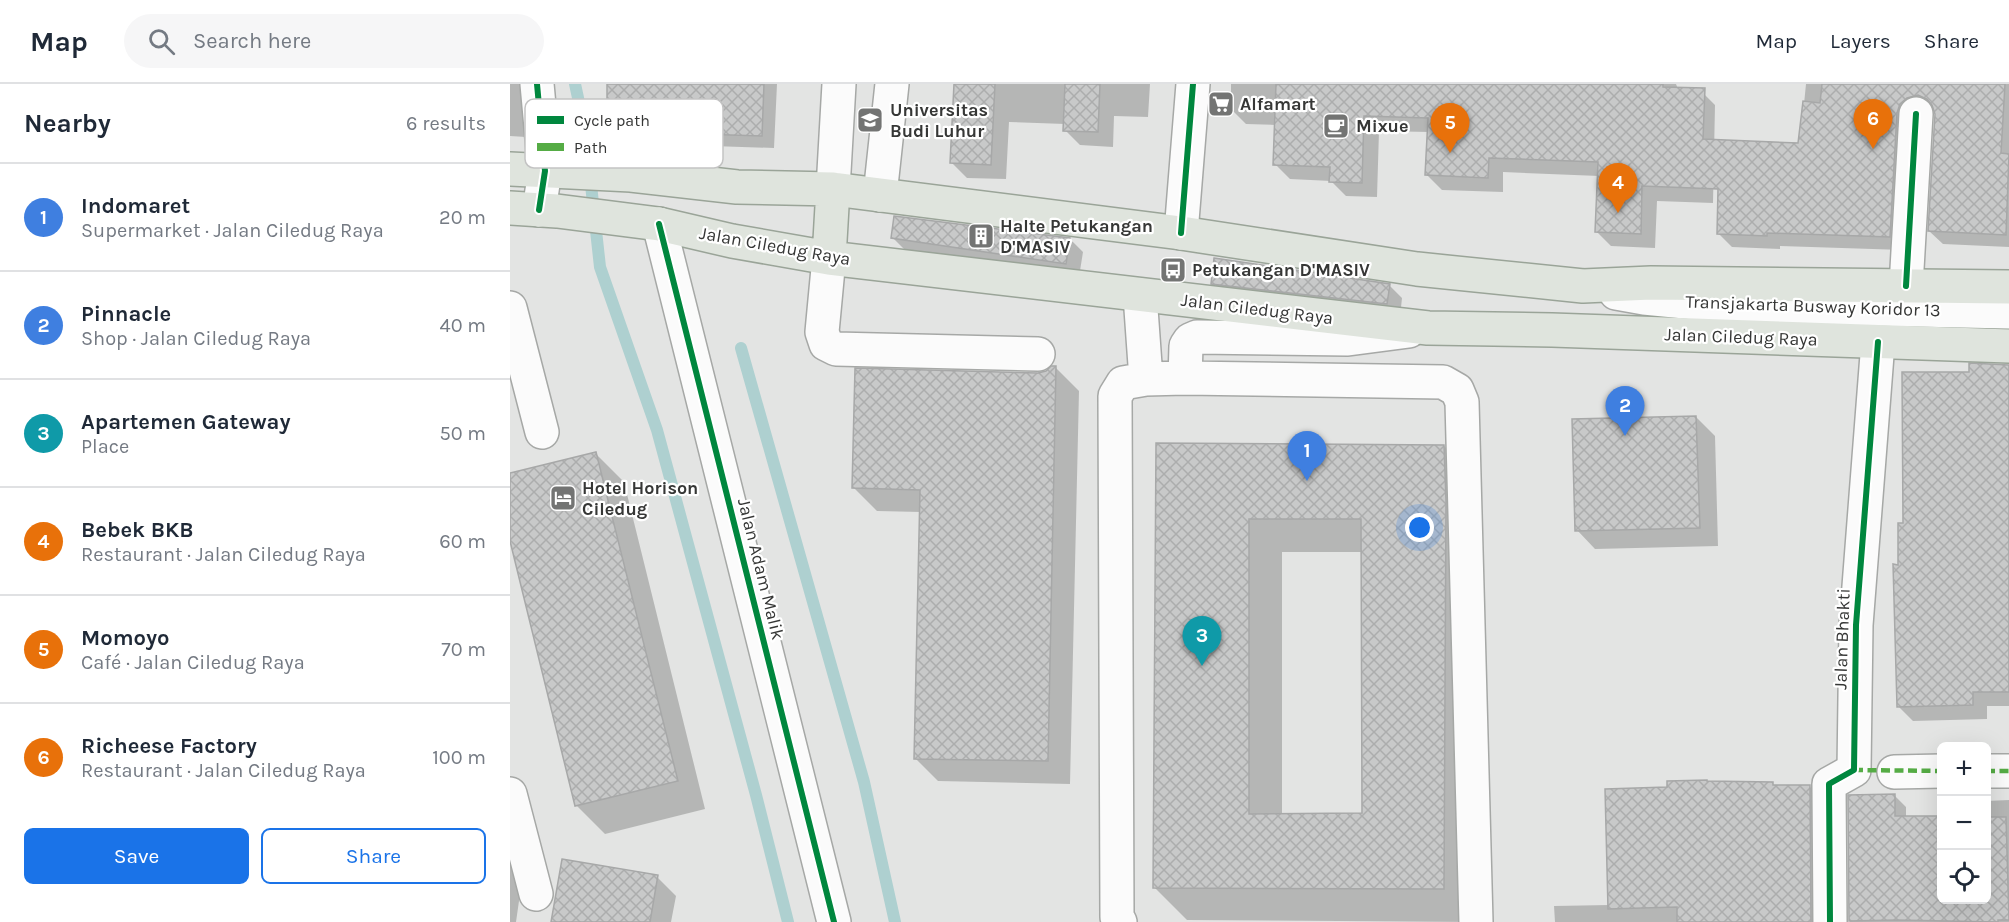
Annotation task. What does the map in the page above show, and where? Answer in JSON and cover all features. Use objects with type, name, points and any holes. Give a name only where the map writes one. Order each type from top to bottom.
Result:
[{"type":"main road","points":[[510,169],[737,187],[833,189],[1181,232],[1417,269],[1583,286],[1651,283],[2009,287]]},
{"type":"main road","points":[[646,178],[659,224]]},
{"type":"main road","points":[[829,258],[833,189]]},
{"type":"main road","name":"Jalan Ciledug Raya","points":[[535,210],[659,224],[732,241],[829,258],[1428,328],[1552,330],[2009,346]]},
{"type":"street","points":[[537,84],[540,99]]},
{"type":"street","points":[[833,189],[839,84]]},
{"type":"street","points":[[880,195],[892,84]]},
{"type":"street","points":[[1181,232],[1193,84]]},
{"type":"street","points":[[1906,286],[1916,114]]},
{"type":"street","points":[[535,210],[554,172],[553,168]]},
{"type":"street","name":"Jalan Adam Malik","points":[[659,224],[834,922]]},
{"type":"street","points":[[829,258],[822,332],[826,344],[837,349],[1038,354]]},
{"type":"street","name":"Transjakarta Busway Koridor 13","points":[[1583,286],[1644,298],[1726,306],[2009,312]]},
{"type":"street","points":[[1140,295],[1146,378]]},
{"type":"street","points":[[510,309],[542,432]]},
{"type":"street","points":[[1185,378],[1186,346],[1190,340],[1197,337],[1348,339],[1428,328]]},
{"type":"street","name":"Jalan Bhakti","points":[[1830,922],[1829,784],[1854,770],[1856,625],[1878,342]]},
{"type":"street","points":[[1120,922],[1117,917],[1115,396],[1123,383],[1146,378],[1443,382],[1457,390],[1462,402],[1476,922]]},
{"type":"street","points":[[1894,772],[1937,771]]},
{"type":"street","points":[[1991,771],[2009,771]]},
{"type":"street","points":[[510,794],[536,894]]},
{"type":"building","points":[[607,84],[764,84],[762,136],[723,135],[723,99],[607,99]]},
{"type":"building","points":[[954,84],[995,84],[991,165],[950,163]]},
{"type":"building","points":[[1065,84],[1100,84],[1098,132],[1063,131]]},
{"type":"building","points":[[1276,84],[1663,84],[1663,87],[1705,88],[1703,139],[1798,143],[1803,101],[1820,103],[1822,84],[2005,84],[2001,153],[2009,154],[2006,235],[1928,231],[1935,114],[1927,99],[1918,95],[1907,98],[1900,104],[1897,113],[1890,237],[1767,233],[1767,236],[1717,234],[1718,189],[1642,186],[1641,234],[1595,232],[1598,162],[1489,158],[1488,178],[1425,175],[1428,118],[1364,116],[1362,183],[1329,182],[1330,167],[1273,165]]},
{"type":"building","name":"Halte Petukangan D'MASIV","points":[[894,216],[1070,238],[1066,264],[891,238]]},
{"type":"building","points":[[1214,258],[1390,284],[1387,304],[1211,284]]},
{"type":"building","points":[[1969,363],[2009,365],[2009,692],[1973,692],[1973,705],[1897,707],[1893,564],[1898,565],[1898,523],[1903,523],[1902,372],[1969,372]]},
{"type":"building","points":[[1051,366],[1056,366],[1048,761],[914,759],[920,490],[852,488],[855,368],[1038,373],[1046,371]]},
{"type":"building","points":[[1696,416],[1700,528],[1575,531],[1572,419]]},
{"type":"building","points":[[1156,443],[1444,445],[1446,501],[1444,889],[1153,888]],"holes":[[[1249,519],[1361,519],[1362,813],[1249,814]]]},
{"type":"building","points":[[596,452],[678,781],[575,806],[510,541],[510,473]]},
{"type":"building","points":[[1707,780],[1810,785],[1811,922],[1677,922],[1677,907],[1608,909],[1605,789],[1667,787],[1667,781]]},
{"type":"building","points":[[1895,794],[1895,816],[1937,816],[1937,904],[1991,904],[1991,817],[2006,817],[2009,920],[1998,920],[1998,922],[1849,921],[1848,795]]},
{"type":"building","points":[[562,859],[658,875],[650,922],[551,922]]},
{"type":"waterway","points":[[575,84],[578,99]]},
{"type":"waterway","points":[[589,168],[600,267],[657,430],[788,922]]},
{"type":"waterway","points":[[741,348],[864,782],[895,922]]},
{"type":"marked path","points":[[1854,770],[1937,771]]},
{"type":"marked path","points":[[1991,771],[2009,771]]},
{"type":"cycle path","points":[[537,84],[538,99]]},
{"type":"cycle path","points":[[1181,233],[1193,84]]},
{"type":"cycle path","points":[[1906,286],[1916,114]]},
{"type":"cycle path","points":[[539,210],[545,168]]},
{"type":"cycle path","points":[[659,224],[834,922]]},
{"type":"cycle path","points":[[1830,922],[1829,784],[1854,770],[1856,625],[1878,342]]},
{"type":"place","name":"Alfamart","points":[[1221,104]]},
{"type":"place","name":"Universitas Budi Luhur","points":[[870,120]]},
{"type":"place","name":"Mixue","points":[[1336,126]]},
{"type":"place","name":"Richeese Factory","points":[[1873,149]]},
{"type":"place","name":"Momoyo","points":[[1450,153]]},
{"type":"place","name":"Bebek BKB","points":[[1618,213]]},
{"type":"place","name":"Halte Petukangan D'MASIV","points":[[981,236]]},
{"type":"place","name":"Petukangan D'MASIV","points":[[1173,270]]},
{"type":"place","name":"Pinnacle","points":[[1625,436]]},
{"type":"place","name":"Indomaret","points":[[1307,481]]},
{"type":"place","name":"Hotel Horison Ciledug","points":[[563,498]]},
{"type":"place","name":"Apartemen Gateway","points":[[1202,666]]}]
